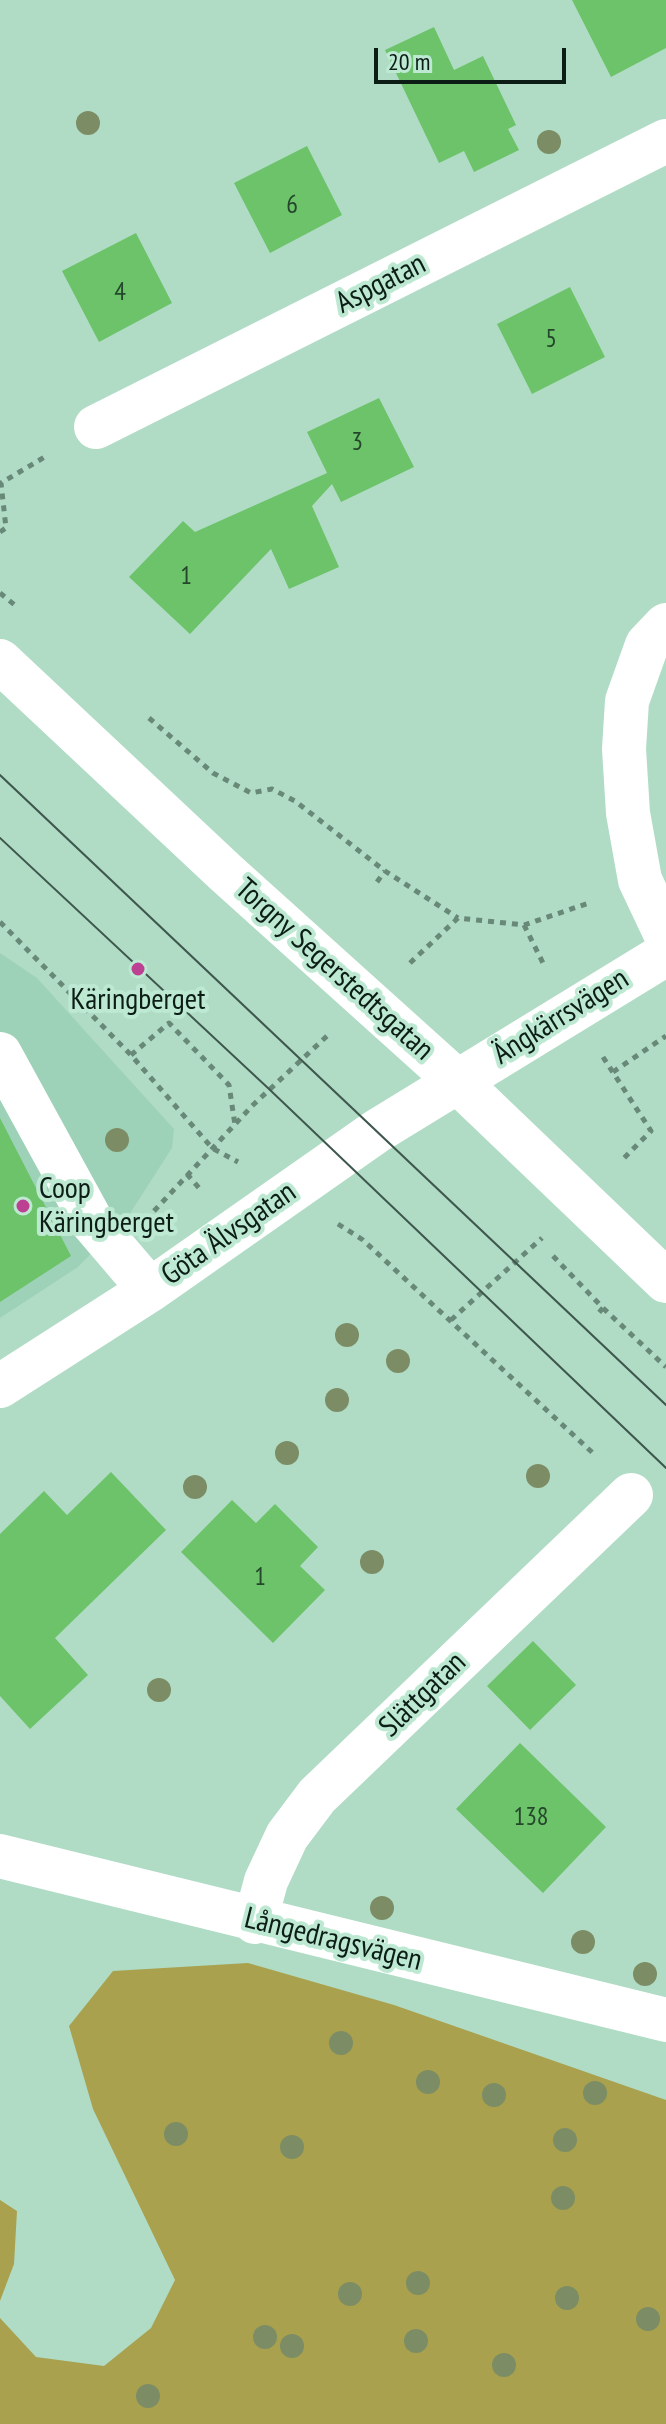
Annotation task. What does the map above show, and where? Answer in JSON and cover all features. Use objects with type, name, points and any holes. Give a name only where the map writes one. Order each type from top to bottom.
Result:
[{"type":"street","name":"Aspgatan","points":[[96,427],[666,141]]},
{"type":"street","points":[[666,625],[647,645],[627,701],[624,749],[628,813],[640,880],[666,935]]},
{"type":"street","name":"Torgny Segerstedtsgatan","points":[[0,661],[457,1081],[666,1281]]},
{"type":"street","name":"Ängkärrsvägen","points":[[457,1081],[666,954]]},
{"type":"street","points":[[0,1054],[92,1222],[150,1290]]},
{"type":"street","name":"Göta Älvsgatan","points":[[0,1386],[150,1290],[287,1192],[457,1081]]},
{"type":"street","name":"Slättgatan","points":[[255,1922],[266,1881],[287,1836],[317,1796],[631,1495]]},
{"type":"street","name":"Långedragsvägen","points":[[0,1856],[255,1922],[666,2020]]},
{"type":"path","points":[[0,532],[6,528],[1,483],[96,427]]},
{"type":"path","points":[[251,793],[272,789],[295,801],[385,871],[458,918],[524,925],[559,916],[640,880]]},
{"type":"path","points":[[289,808],[295,801]]},
{"type":"path","points":[[377,882],[385,871]]},
{"type":"path","points":[[117,1253],[212,1148],[301,1059],[458,918]]},
{"type":"path","points":[[0,922],[131,1055],[212,1148]]},
{"type":"path","points":[[131,1055],[169,1023],[229,1085],[235,1125]]},
{"type":"path","points":[[613,1072],[666,1036]]},
{"type":"path","points":[[338,1224],[363,1240],[462,1331],[599,1459],[631,1495]]},
{"type":"path","points":[[539,1241],[603,1308],[666,1367]]},
{"type":"path","points":[[596,1316],[603,1308]]},
{"type":"shaded area","points":[[0,953],[37,978],[174,1129],[172,1148],[129,1215],[78,1267],[0,1318]]},
{"type":"shaded area","points":[[248,1963],[394,2005],[666,2100],[666,2424],[0,2424],[0,2318],[36,2357],[104,2366],[151,2328],[175,2280],[93,2109],[69,2026],[113,1971]]},
{"type":"shaded area","points":[[0,2200],[17,2211],[14,2264],[0,2301]]},
{"type":"building","points":[[572,0],[666,0],[666,48],[611,77]]},
{"type":"building","points":[[434,27],[454,70],[483,56],[516,125],[508,129],[519,150],[474,172],[464,151],[439,163],[385,50]]},
{"type":"building","points":[[307,146],[342,215],[270,253],[234,183]]},
{"type":"building","points":[[136,233],[172,303],[99,342],[62,271]]},
{"type":"building","points":[[570,287],[605,357],[532,394],[497,324]]},
{"type":"building","points":[[379,398],[414,467],[341,502],[332,484],[312,506],[339,567],[289,589],[271,549],[190,634],[129,577],[183,521],[195,532],[327,473],[307,432]]},
{"type":"building","name":"Coop Käringberget","points":[[0,1118],[71,1256],[0,1302]]},
{"type":"building","points":[[111,1472],[166,1530],[55,1638],[88,1675],[30,1729],[0,1696],[0,1534],[44,1491],[67,1515]]},
{"type":"building","points":[[232,1500],[256,1523],[275,1504],[318,1547],[300,1566],[325,1590],[273,1643],[181,1552]]},
{"type":"building","points":[[533,1641],[576,1685],[530,1730],[487,1686]]},
{"type":"building","points":[[520,1743],[606,1827],[543,1893],[456,1809]]},
{"type":"tram line","points":[[0,775],[666,1405]]},
{"type":"tram line","points":[[0,838],[269,1089],[666,1468]]},
{"type":"place","name":"Käringberget","points":[[138,969]]},
{"type":"place","name":"Coop Käringberget","points":[[23,1206]]}]
